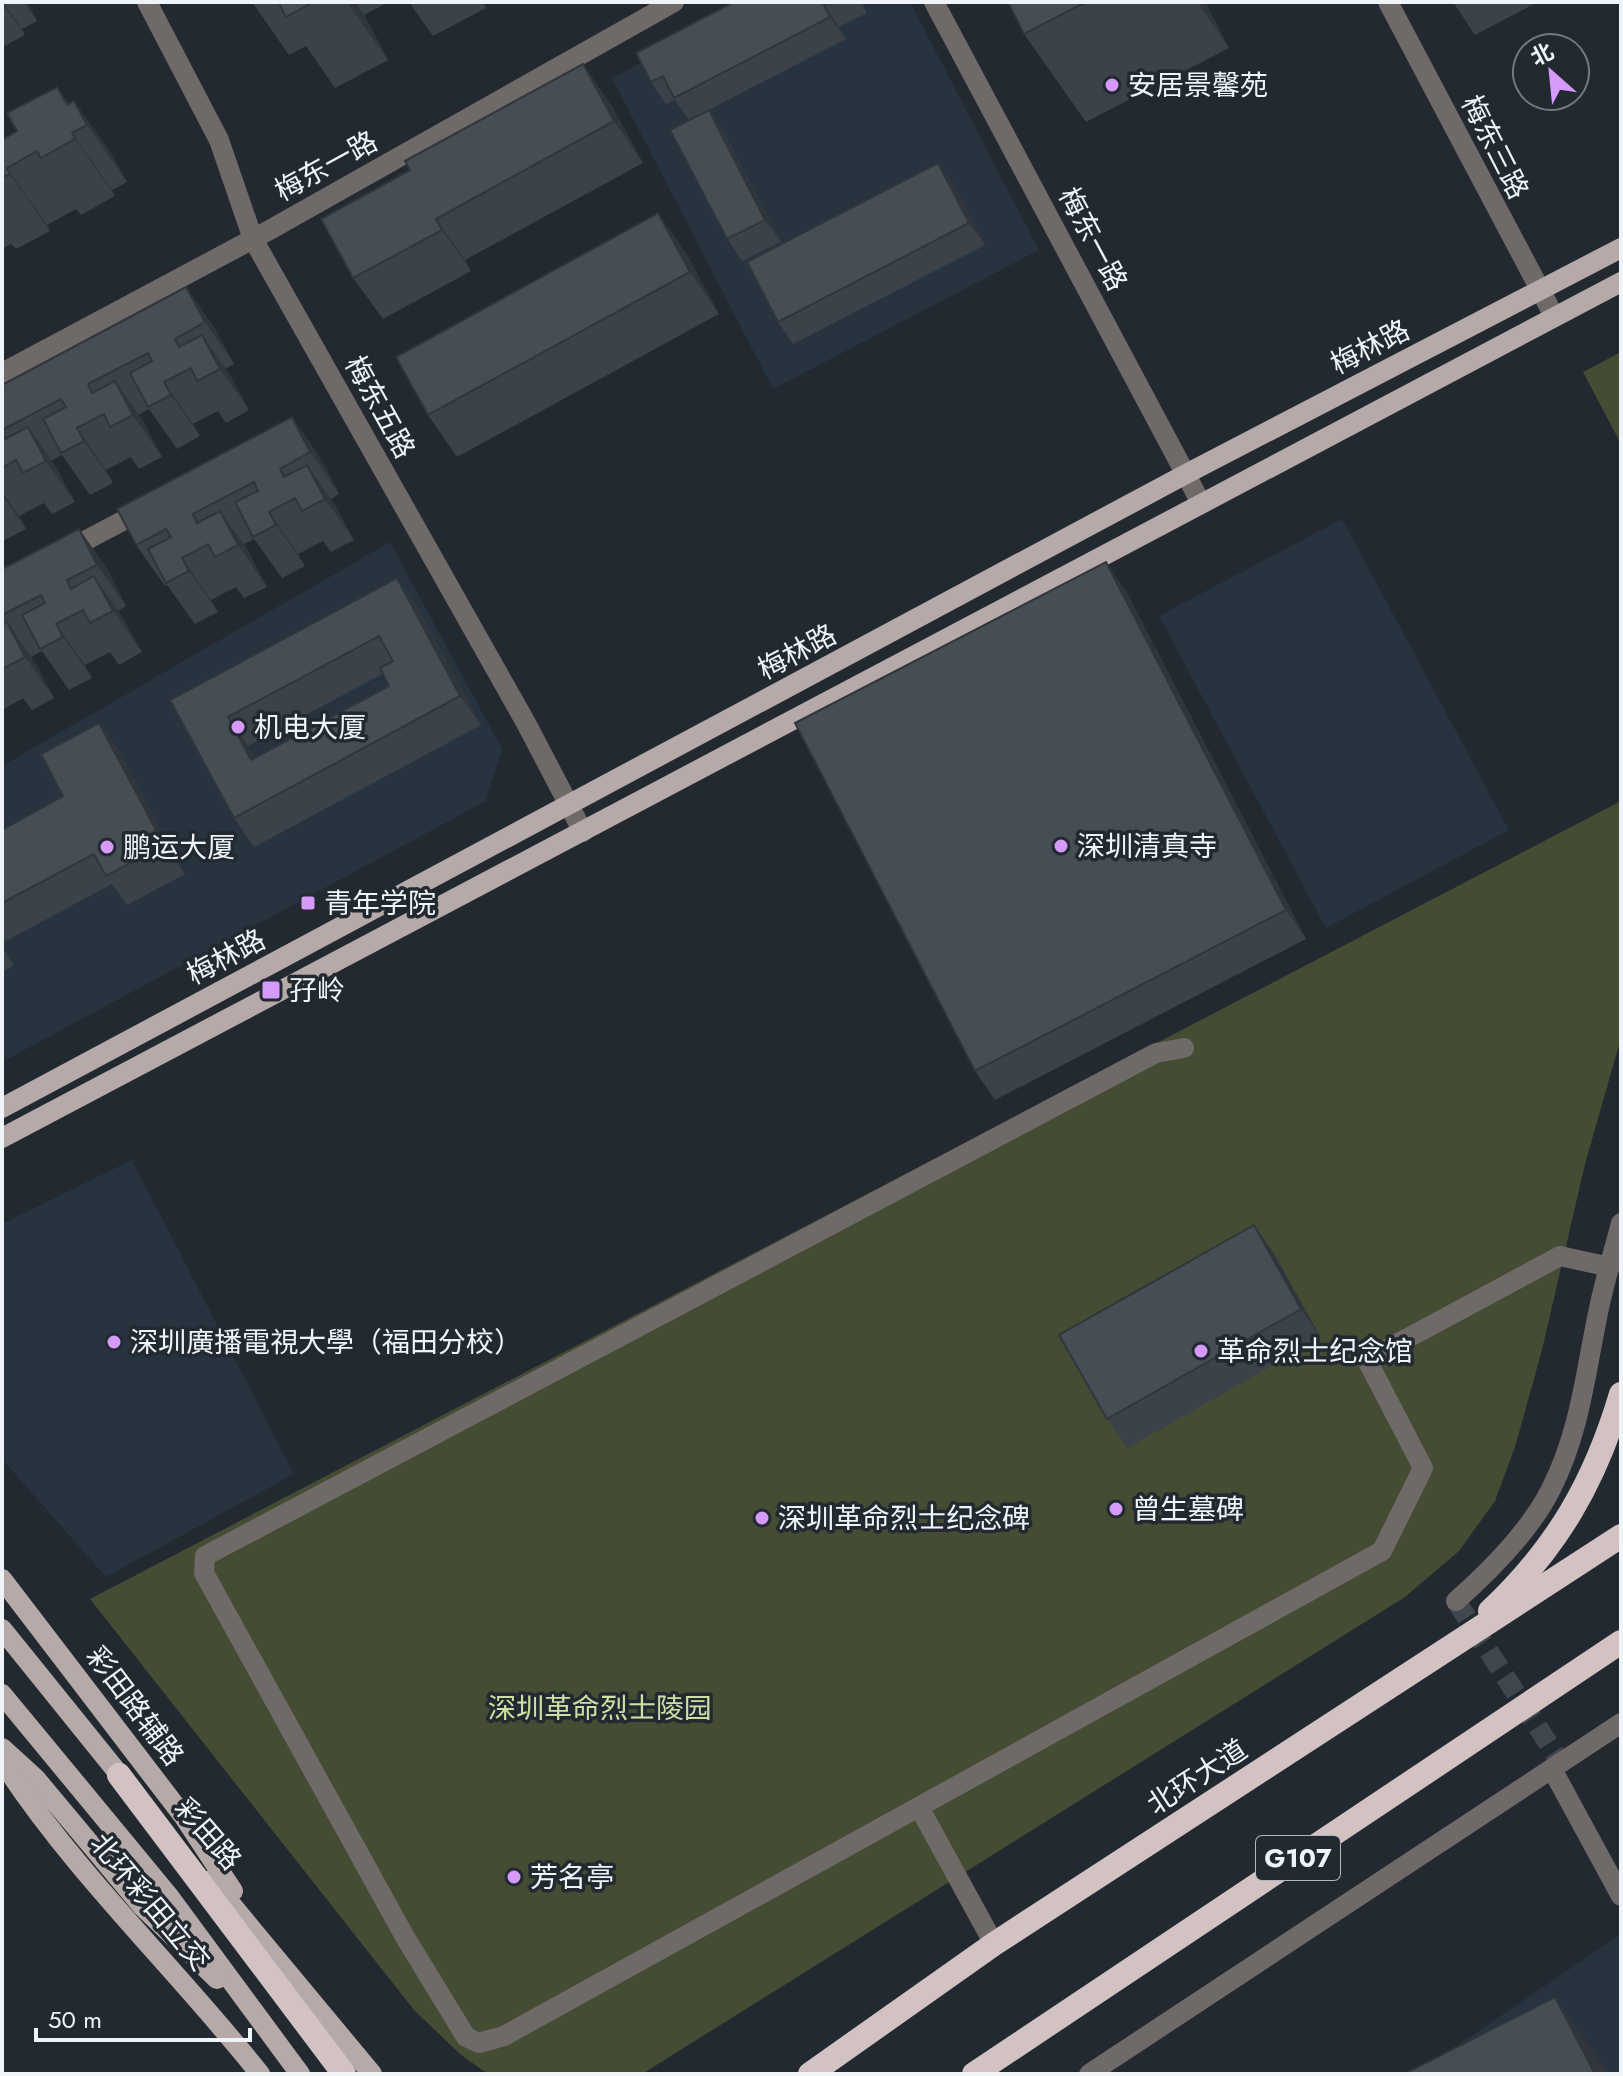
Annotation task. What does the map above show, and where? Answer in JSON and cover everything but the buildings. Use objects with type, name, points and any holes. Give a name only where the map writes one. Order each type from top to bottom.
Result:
[{"type":"highway","points":[[1448,1651],[1502,1600],[1545,1551],[1579,1502],[1599,1460],[1621,1394]]},
{"type":"highway","name":"北环大道","points":[[810,2074],[994,1944],[1621,1536]]},
{"type":"highway","name":"G107","points":[[974,2074],[1621,1642]]},
{"type":"highway","points":[[1570,1677],[1621,1650]]},
{"type":"highway","points":[[119,1775],[344,2074]]},
{"type":"highway","points":[[987,2074],[1021,2043]]},
{"type":"main road","name":"梅林路","points":[[2,1108],[1186,474],[1621,248]]},
{"type":"main road","name":"梅林路","points":[[2,1138],[1621,282]]},
{"type":"main road","name":"彩田路辅路","points":[[2,1579],[184,1817],[272,1951]]},
{"type":"main road","name":"彩田路","points":[[2,1629],[119,1775],[272,1951],[372,2074]]},
{"type":"main road","points":[[2,1694],[168,1895],[300,2074]]},
{"type":"main road","points":[[2,1748],[36,1779],[142,1906],[254,2015]]},
{"type":"main road","name":"北环彩田立交","points":[[2,1761],[21,1790],[114,1906],[260,2074]]},
{"type":"street","name":"梅东五路","points":[[147,2],[219,140],[253,239],[526,723],[583,832]]},
{"type":"street","name":"梅东一路","points":[[2,373],[253,239],[674,2]]},
{"type":"street","name":"梅东一路","points":[[934,2],[1201,503]]},
{"type":"street","name":"梅东三路","points":[[1388,2],[1554,316]]},
{"type":"street","points":[[42,563],[164,499]]},
{"type":"street","points":[[1184,1048],[1156,1053],[205,1556],[204,1573],[405,1937],[455,2024],[466,2037],[479,2043],[504,2036],[1382,1551],[1423,1468],[1367,1360],[1560,1256],[1610,1267]]},
{"type":"street","points":[[1456,1601],[1481,1579],[1531,1519],[1561,1469],[1577,1427],[1621,1223]]},
{"type":"street","points":[[1089,2074],[1621,1723]]},
{"type":"street","points":[[1552,1769],[1621,1896]]},
{"type":"street","points":[[919,1807],[994,1944]]},
{"type":"shaded area","points":[[758,2],[910,2],[1039,250],[773,389],[612,78]]},
{"type":"shaded area","points":[[1342,519],[1509,830],[1326,928],[1159,616]]},
{"type":"shaded area","name":"机电大厦","points":[[390,542],[502,749],[486,801],[2,1062],[2,766]]},
{"type":"shaded area","name":"深圳廣播電視大學（福田分校）","points":[[132,1160],[294,1474],[106,1577],[2,1459],[2,1224]]},
{"type":"shaded area","points":[[1621,1934],[1621,2074],[1415,2074]]},
{"type":"green space","points":[[1621,352],[1621,444],[1583,372]]},
{"type":"green space","name":"深圳革命烈士陵园","points":[[1621,801],[1621,1038],[1585,1164],[1542,1350],[1515,1447],[1495,1501],[1459,1551],[1405,1597],[642,2074],[488,2074],[461,2055],[414,2010],[90,1599]]},
{"type":"tunnel","points":[[1456,1601],[1561,1763]]},
{"type":"place","name":"安居景馨苑","points":[[1112,85]]},
{"type":"place","name":"机电大厦","points":[[238,727]]},
{"type":"place","name":"深圳清真寺","points":[[1061,846]]},
{"type":"place","name":"鹏运大厦","points":[[107,847]]},
{"type":"place","name":"青年学院","points":[[308,903]]},
{"type":"place","name":"孖岭","points":[[271,990]]},
{"type":"place","name":"深圳廣播電視大學（福田分校）","points":[[114,1342]]},
{"type":"place","name":"革命烈士纪念馆","points":[[1201,1351]]},
{"type":"place","name":"曾生墓碑","points":[[1116,1509]]},
{"type":"place","name":"深圳革命烈士纪念碑","points":[[762,1518]]},
{"type":"place","name":"芳名亭","points":[[514,1877]]}]
